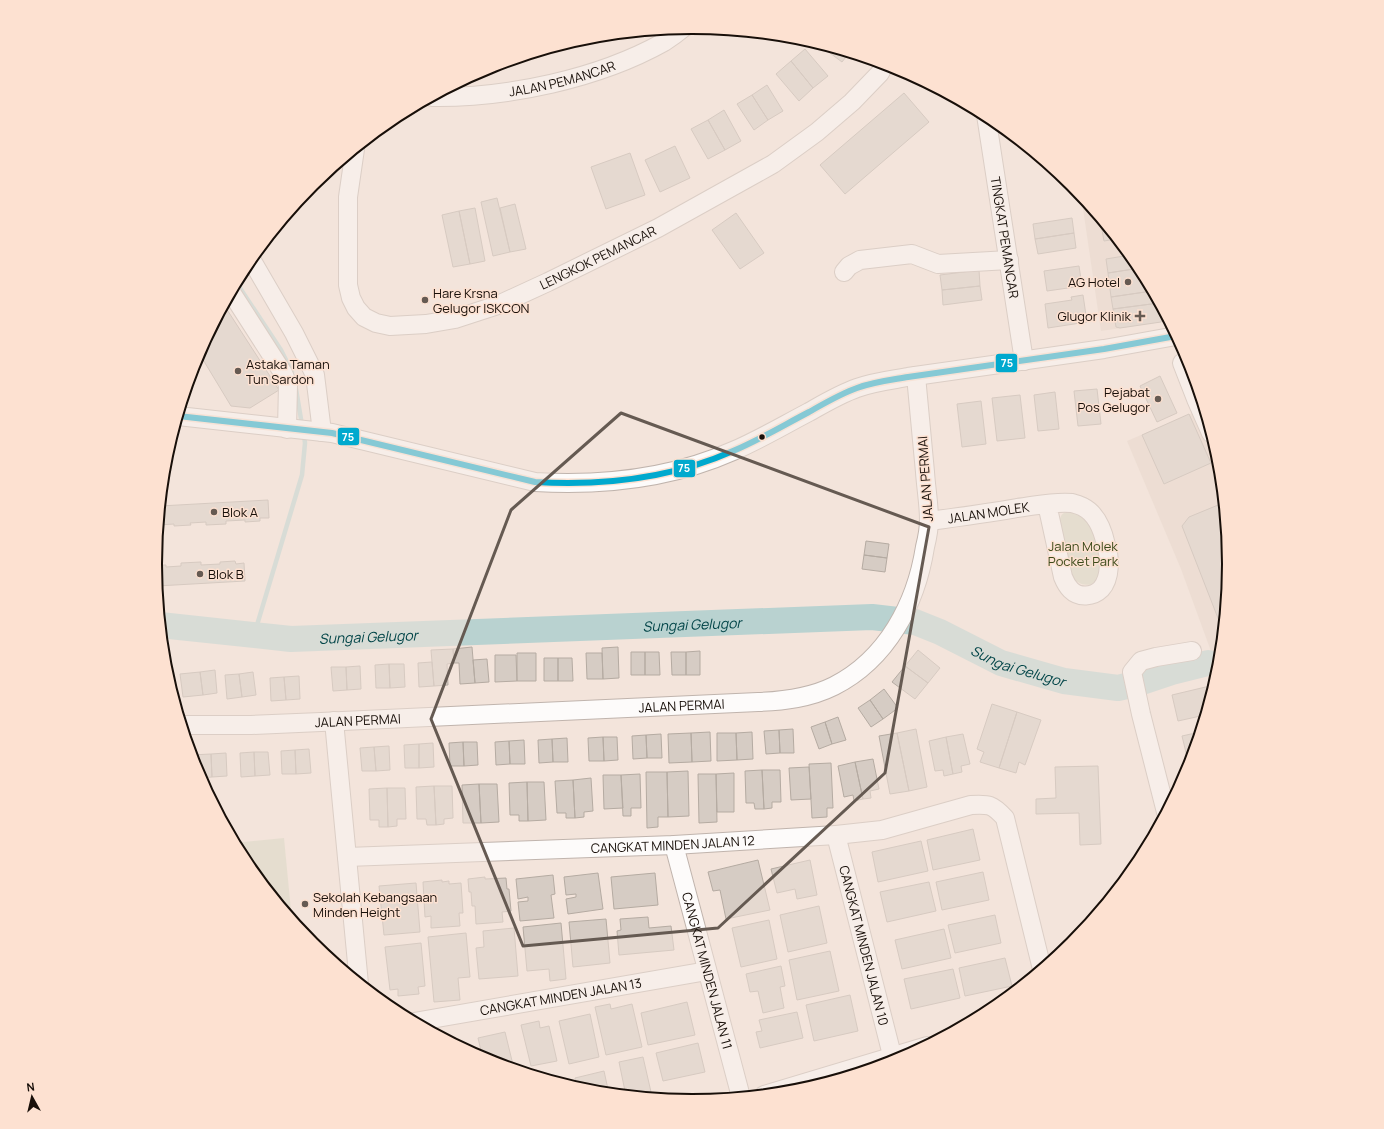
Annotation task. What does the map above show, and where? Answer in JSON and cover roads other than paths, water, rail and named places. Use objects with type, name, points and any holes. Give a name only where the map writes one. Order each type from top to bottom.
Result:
[{"type":"street","name":"JALAN PEMANCAR","points":[[442,97],[496,94],[540,86],[582,75],[631,58],[664,42],[674,35]]},
{"type":"street","name":"LENGKOK PEMANCAR","points":[[354,156],[348,197],[348,285],[351,298],[356,308],[364,316],[376,323],[390,326],[426,324],[456,319],[498,305],[541,286],[658,228],[773,164],[817,132],[852,102],[882,69]]},
{"type":"street","name":"TINGKAT PEMANCAR","points":[[987,123],[1024,361]]},
{"type":"street","points":[[844,272],[849,266],[860,260],[912,254],[938,264],[1009,260]]},
{"type":"street","points":[[255,265],[294,333],[315,375],[304,430]]},
{"type":"street","points":[[234,297],[284,373],[304,430]]},
{"type":"street","points":[[183,417],[304,430],[535,482],[568,484],[614,481],[661,475],[698,466],[734,451],[831,399],[858,388],[883,381],[1104,349],[1171,337]]},
{"type":"street","points":[[1182,363],[1195,398]]},
{"type":"street","name":"JALAN PERMAI","points":[[187,725],[244,725],[782,701],[813,695],[834,686],[854,673],[873,657],[897,628],[908,606],[923,564],[929,521],[916,376]]},
{"type":"street","name":"JALAN MOLEK","points":[[929,521],[1047,504],[1073,503],[1082,506],[1092,513],[1101,528],[1109,553],[1109,566],[1101,589],[1086,596],[1072,591],[1067,585],[1063,577],[1047,504]]},
{"type":"street","points":[[1164,806],[1132,672],[1141,661],[1156,657],[1192,652]]},
{"type":"street","points":[[334,721],[358,976]]},
{"type":"street","name":"CANGKAT MINDEN JALAN 12","points":[[347,857],[674,845],[836,836],[882,830],[970,805],[982,804],[995,807],[1005,818],[1041,964]]},
{"type":"street","name":"CANGKAT MINDEN JALAN 10","points":[[836,836],[892,1055]]},
{"type":"street","name":"CANGKAT MINDEN JALAN 11","points":[[674,845],[740,1092]]},
{"type":"street","name":"CANGKAT MINDEN JALAN 13","points":[[421,1021],[707,971]]},
{"type":"street","points":[[799,1084],[899,1053]]},
{"type":"waterway","points":[[240,288],[281,350],[292,372]]},
{"type":"waterway","points":[[296,389],[302,425]]},
{"type":"waterway","points":[[254,635],[302,475],[305,443],[304,435]]},
{"type":"waterway","name":"Sungai Gelugor","points":[[165,626],[291,639],[872,617],[915,622],[940,632],[1001,663],[1064,681],[1118,688],[1208,663]]},
{"type":"place","name":"AG Hotel","points":[[1128,282]]},
{"type":"place","name":"Hare Krsna Gelugor ISKCON","points":[[425,300]]},
{"type":"place","name":"Glugor Klinik","points":[[1140,316]]},
{"type":"place","name":"Astaka Taman Tun Sardon","points":[[238,371]]},
{"type":"place","name":"Pejabat Pos Gelugor","points":[[1158,399]]},
{"type":"place","name":"Blok A","points":[[214,512]]},
{"type":"place","name":"Blok B","points":[[200,574]]},
{"type":"place","name":"Sekolah Kebangsaan Minden Height","points":[[305,904]]},
{"type":"park label","name":"Jalan Molek Pocket Park","points":[[1083,554]]}]
